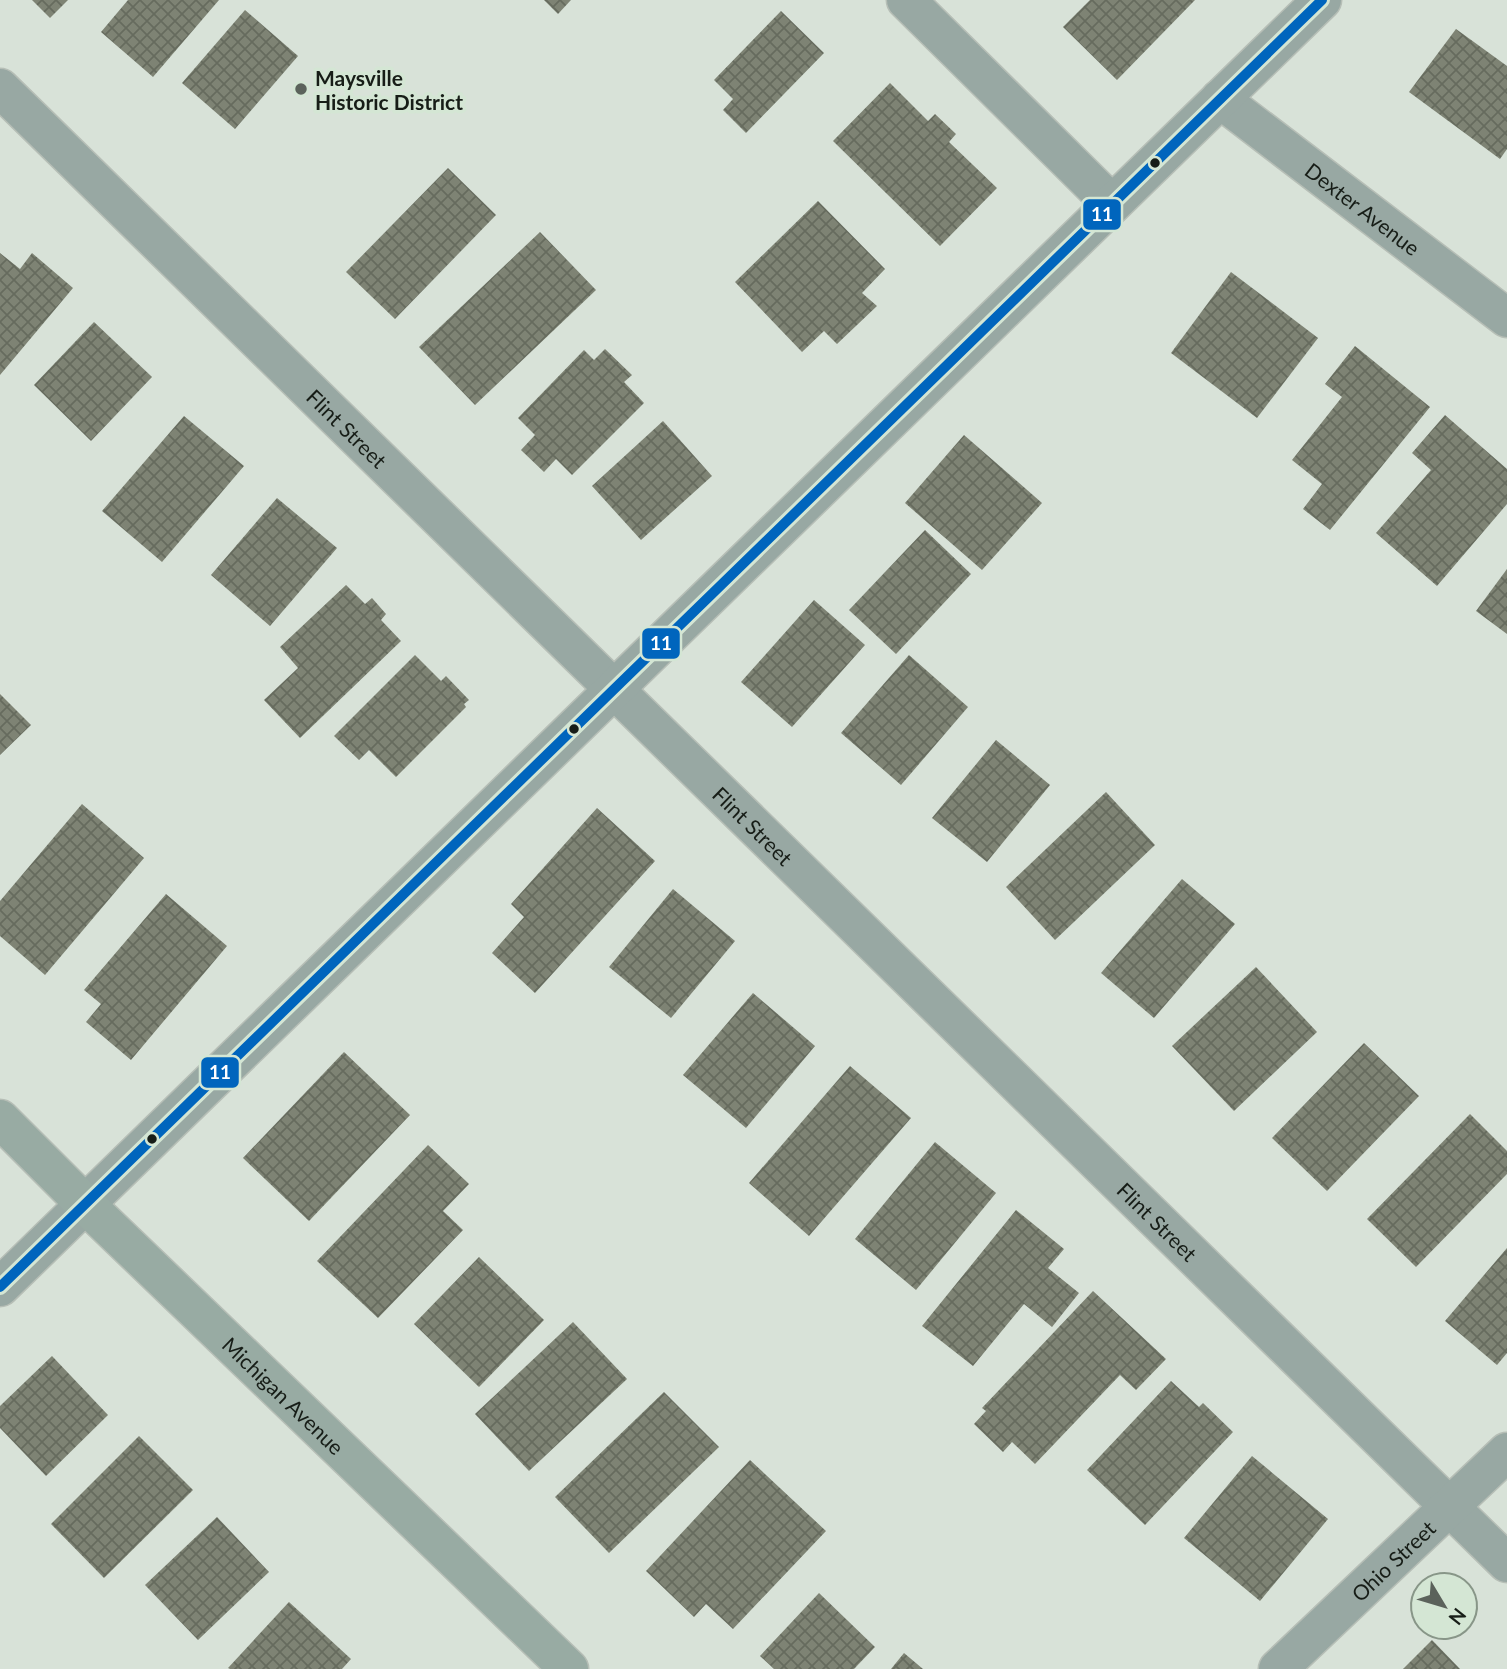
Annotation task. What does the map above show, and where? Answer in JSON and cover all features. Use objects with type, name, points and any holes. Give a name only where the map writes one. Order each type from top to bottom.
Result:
[{"type":"main road","name":"Michigan Avenue","points":[[0,1119],[569,1669]]},
{"type":"street","points":[[906,0],[1112,204]]},
{"type":"street","points":[[0,1287],[1322,0]]},
{"type":"street","name":"Flint Street","points":[[0,88],[1507,1563]]},
{"type":"street","name":"Dexter Avenue","points":[[1220,99],[1507,318]]},
{"type":"street","name":"Ohio Street","points":[[1278,1669],[1507,1452]]},
{"type":"building","points":[[32,0],[68,0],[50,18]]},
{"type":"building","points":[[128,0],[219,0],[153,77],[101,32]]},
{"type":"building","points":[[544,0],[571,0],[558,14]]},
{"type":"building","points":[[1090,0],[1195,0],[1117,80],[1063,27]]},
{"type":"building","points":[[245,10],[298,56],[235,129],[182,83]]},
{"type":"building","points":[[781,11],[824,53],[746,133],[723,110],[733,99],[714,80]]},
{"type":"building","points":[[1456,29],[1507,66],[1507,149],[1500,159],[1409,92]]},
{"type":"building","points":[[890,83],[928,121],[935,114],[956,134],[949,142],[997,188],[940,246],[833,141]]},
{"type":"building","points":[[448,168],[496,215],[395,319],[346,272]]},
{"type":"building","points":[[818,201],[885,269],[862,293],[877,306],[837,344],[824,331],[802,352],[735,282]]},
{"type":"building","points":[[540,232],[596,290],[475,405],[419,347]]},
{"type":"building","points":[[0,253],[20,269],[32,253],[73,288],[0,375]]},
{"type":"building","points":[[1231,272],[1318,338],[1257,418],[1171,353]]},
{"type":"building","points":[[94,322],[152,377],[91,441],[34,385]]},
{"type":"building","points":[[1355,346],[1430,407],[1330,530],[1303,509],[1322,484],[1292,460],[1342,397],[1325,384]]},
{"type":"building","points":[[605,349],[632,375],[624,382],[644,403],[572,475],[556,459],[544,472],[521,450],[535,435],[518,418],[584,350],[594,360]]},
{"type":"building","points":[[1445,415],[1507,469],[1507,504],[1437,586],[1376,533],[1431,470],[1412,453]]},
{"type":"building","points":[[184,416],[244,466],[162,562],[102,511]]},
{"type":"building","points":[[663,421],[712,476],[641,540],[592,486]]},
{"type":"building","points":[[964,435],[1042,503],[982,570],[905,503]]},
{"type":"building","points":[[277,498],[337,548],[270,626],[211,575]]},
{"type":"building","points":[[925,530],[971,574],[896,654],[849,610]]},
{"type":"building","points":[[1507,569],[1507,634],[1476,611]]},
{"type":"building","points":[[346,585],[365,604],[372,598],[386,614],[381,620],[401,641],[300,738],[264,700],[298,668],[280,647]]},
{"type":"building","points":[[814,600],[865,645],[792,727],[741,682]]},
{"type":"building","points":[[415,655],[441,681],[446,676],[469,700],[464,704],[466,707],[396,777],[369,750],[359,760],[334,736]]},
{"type":"building","points":[[909,655],[968,707],[901,785],[841,733]]},
{"type":"building","points":[[0,694],[31,725],[0,755]]},
{"type":"building","points":[[996,740],[1050,785],[987,862],[932,818]]},
{"type":"building","points":[[1106,792],[1155,845],[1055,940],[1006,887]]},
{"type":"building","points":[[82,804],[144,858],[45,975],[0,936],[0,901]]},
{"type":"building","points":[[597,808],[655,861],[535,993],[492,953],[524,917],[511,904]]},
{"type":"building","points":[[1182,879],[1235,924],[1154,1018],[1101,973]]},
{"type":"building","points":[[673,889],[735,941],[671,1018],[609,967]]},
{"type":"building","points":[[166,894],[227,946],[131,1060],[86,1022],[101,1004],[84,990]]},
{"type":"building","points":[[1256,967],[1317,1032],[1234,1111],[1172,1046]]},
{"type":"building","points":[[753,993],[815,1046],[746,1128],[683,1075]]},
{"type":"building","points":[[1364,1043],[1419,1096],[1327,1191],[1272,1138]]},
{"type":"building","points":[[344,1052],[410,1115],[309,1221],[243,1158]]},
{"type":"building","points":[[850,1066],[911,1118],[809,1236],[749,1183]]},
{"type":"building","points":[[1470,1114],[1507,1151],[1507,1174],[1416,1267],[1367,1219]]},
{"type":"building","points":[[935,1142],[996,1193],[916,1290],[855,1239]]},
{"type":"building","points":[[428,1145],[469,1184],[443,1211],[463,1230],[378,1318],[317,1261]]},
{"type":"building","points":[[1016,1210],[1064,1249],[1048,1268],[1079,1293],[1052,1327],[1024,1304],[973,1366],[922,1326]]},
{"type":"building","points":[[1507,1248],[1507,1353],[1497,1365],[1445,1321]]},
{"type":"building","points":[[479,1257],[544,1320],[479,1387],[414,1324]]},
{"type":"building","points":[[1093,1291],[1166,1359],[1136,1390],[1120,1375],[1035,1464],[1012,1442],[1003,1452],[974,1424],[986,1411],[982,1408]]},
{"type":"building","points":[[573,1322],[627,1379],[529,1471],[475,1414]]},
{"type":"building","points":[[52,1356],[108,1415],[46,1476],[0,1428],[0,1406]]},
{"type":"building","points":[[1171,1381],[1199,1407],[1203,1403],[1233,1432],[1145,1525],[1087,1470]]},
{"type":"building","points":[[664,1392],[719,1447],[609,1553],[555,1497]]},
{"type":"building","points":[[139,1436],[193,1490],[104,1578],[51,1524]]},
{"type":"building","points":[[1252,1456],[1328,1519],[1260,1601],[1184,1538]]},
{"type":"building","points":[[750,1460],[826,1531],[733,1629],[706,1604],[694,1617],[646,1571]]},
{"type":"building","points":[[217,1517],[269,1572],[198,1640],[145,1585]]},
{"type":"building","points":[[819,1593],[875,1647],[854,1669],[774,1669],[760,1656]]},
{"type":"building","points":[[289,1602],[351,1659],[342,1669],[228,1668]]},
{"type":"building","points":[[1433,1641],[1460,1669],[1403,1669]]},
{"type":"building","points":[[904,1653],[923,1669],[891,1669]]},
{"type":"transit line","name":"11","points":[[0,1287],[1322,0]]},
{"type":"place","name":"Maysville Historic District","points":[[301,89]]}]
